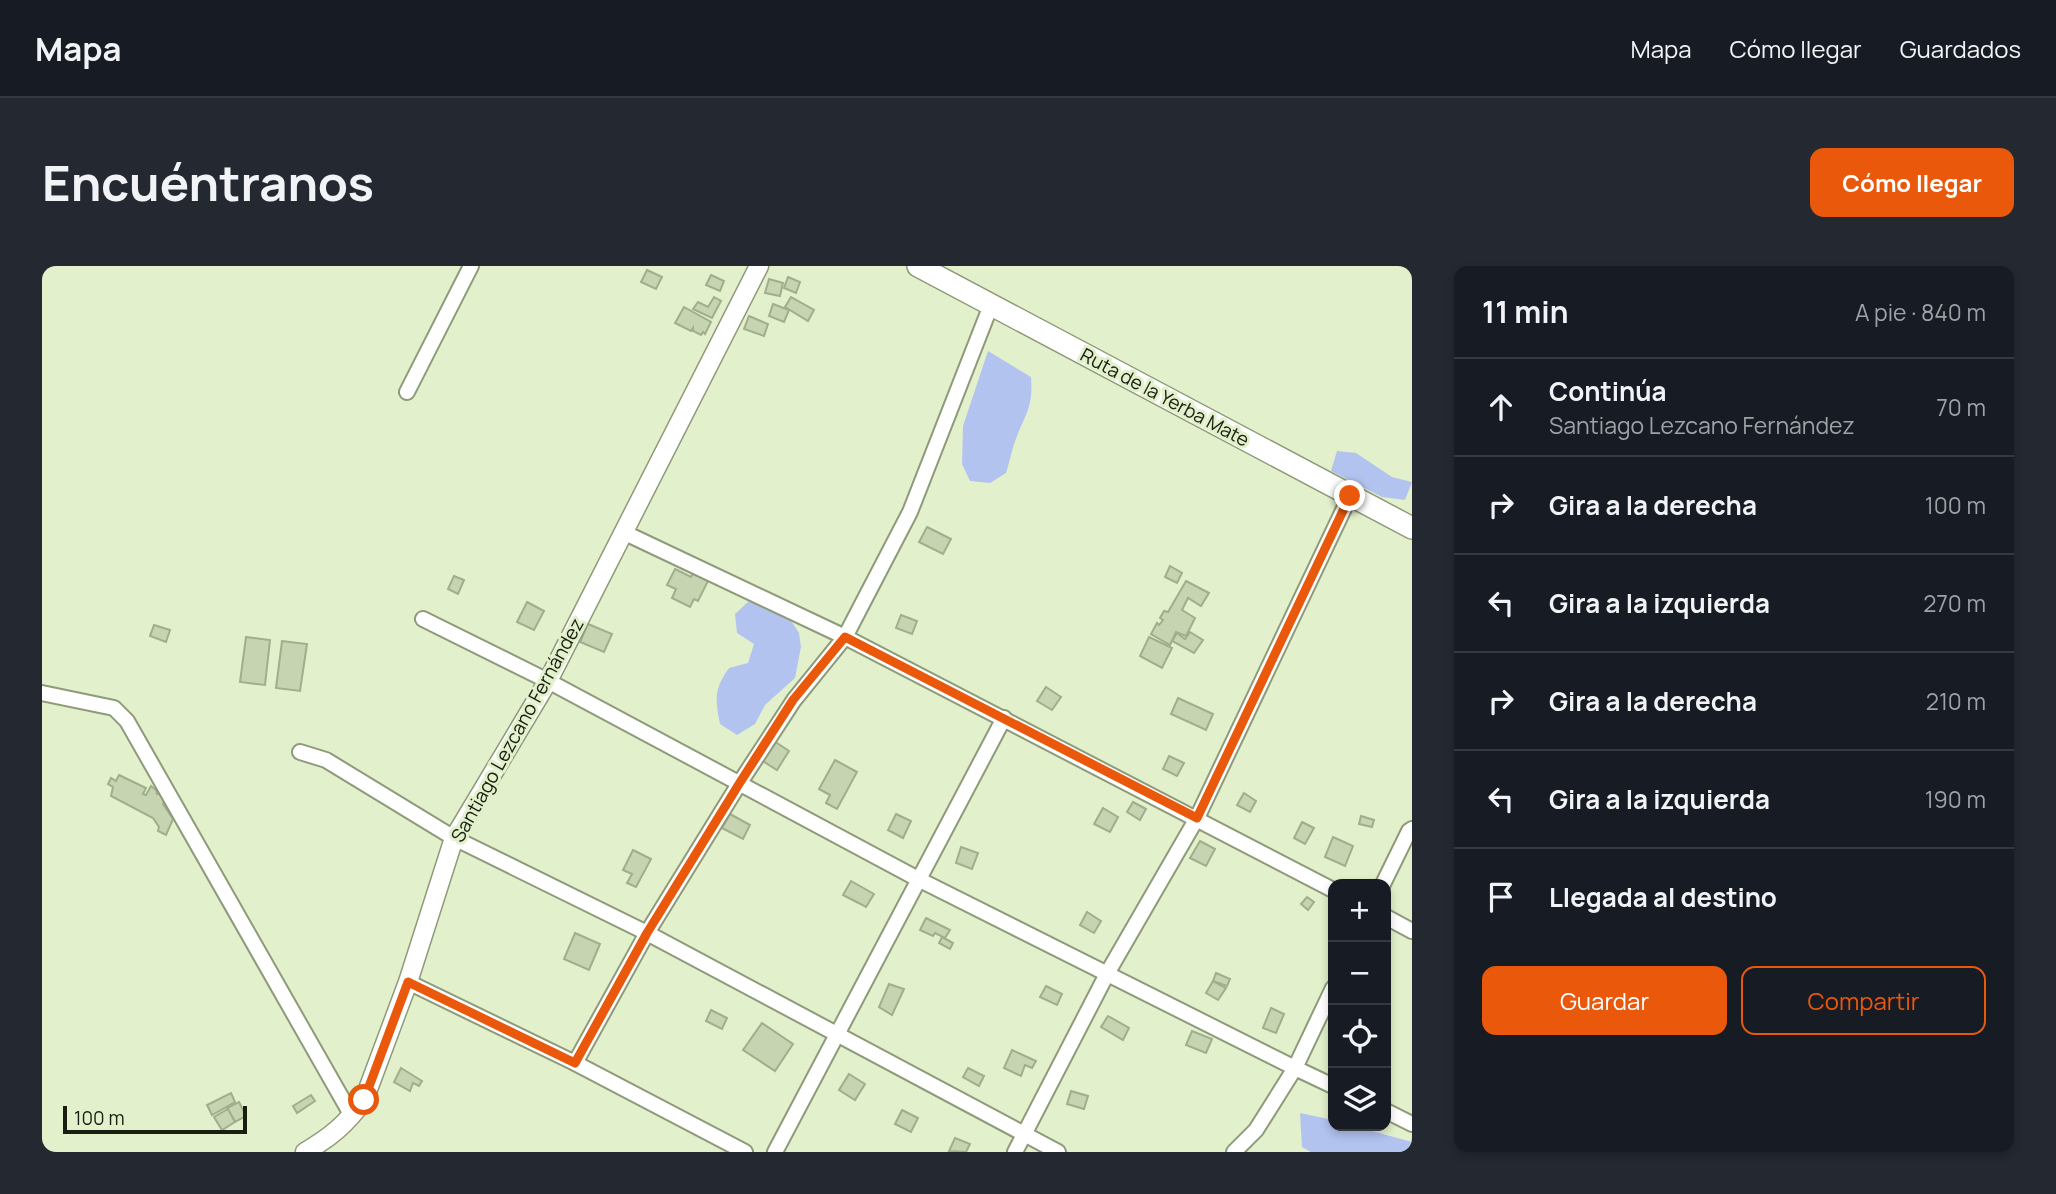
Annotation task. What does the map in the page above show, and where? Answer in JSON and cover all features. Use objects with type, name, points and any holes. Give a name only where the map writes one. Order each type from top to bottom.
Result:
[{"type":"main road","name":"Ruta de la Yerba Mate","points":[[918,266],[1412,528]]},
{"type":"street","points":[[407,392],[471,266]]},
{"type":"street","name":"Santiago Lezcano Fernández","points":[[305,1152],[331,1137],[364,1100],[408,982],[454,838],[548,681],[759,266]]},
{"type":"street","points":[[575,1063],[647,933],[739,784],[793,700],[845,637],[910,512],[991,305]]},
{"type":"street","points":[[1015,1152],[1108,972],[1197,818],[1350,496]]},
{"type":"street","points":[[623,532],[845,637],[1328,887]]},
{"type":"street","points":[[422,619],[548,681],[918,879],[1328,1084]]},
{"type":"street","points":[[42,693],[114,708],[127,721],[352,1116]]},
{"type":"street","points":[[775,1152],[1004,718]]},
{"type":"street","points":[[300,752],[326,760],[454,838],[647,933],[1058,1152]]},
{"type":"street","points":[[1385,879],[1412,829]]},
{"type":"street","points":[[1391,920],[1412,931]]},
{"type":"street","points":[[408,982],[575,1063],[745,1152]]},
{"type":"street","points":[[1234,1152],[1256,1130],[1295,1068],[1328,999]]},
{"type":"street","points":[[1391,1114],[1412,1124]]},
{"type":"shaded area","points":[[988,351],[1031,377],[1028,408],[1006,473],[990,483],[970,481],[962,464],[963,426]]},
{"type":"shaded area","points":[[1337,451],[1356,453],[1392,477],[1412,482],[1405,500],[1382,497],[1331,471]]},
{"type":"shaded area","points":[[750,600],[788,616],[799,633],[801,647],[795,678],[765,705],[755,724],[737,735],[720,724],[717,694],[729,668],[748,663],[754,644],[737,633],[735,614]]},
{"type":"shaded area","points":[[1300,1113],[1328,1119],[1328,1131],[1372,1131],[1412,1142],[1412,1152],[1311,1152],[1302,1147]]},
{"type":"building","points":[[647,270],[662,277],[656,289],[641,282]]},
{"type":"building","points":[[711,275],[724,281],[720,291],[706,285]]},
{"type":"building","points":[[788,277],[800,282],[796,293],[784,288]]},
{"type":"building","points":[[769,279],[783,283],[780,296],[765,293]]},
{"type":"building","points":[[714,297],[721,301],[712,318],[693,309],[698,302],[708,307]]},
{"type":"building","points":[[791,297],[814,310],[808,321],[785,307]]},
{"type":"building","points":[[773,304],[789,310],[784,322],[769,316]]},
{"type":"building","points":[[684,307],[711,322],[705,334],[703,332],[701,335],[693,331],[693,328],[691,331],[675,323]]},
{"type":"building","points":[[749,316],[768,324],[764,336],[744,329]]},
{"type":"building","points":[[927,527],[951,539],[943,554],[919,542]]},
{"type":"building","points":[[1170,566],[1182,573],[1177,583],[1165,577]]},
{"type":"building","points":[[675,569],[691,577],[693,573],[708,581],[698,601],[694,599],[690,607],[672,598],[676,589],[667,585]]},
{"type":"building","points":[[454,576],[464,580],[458,594],[448,589]]},
{"type":"building","points":[[1186,581],[1209,593],[1201,606],[1188,598],[1182,610],[1195,618],[1186,636],[1176,632],[1170,645],[1151,634],[1157,623],[1159,625],[1163,620],[1160,618],[1164,611],[1168,612]]},
{"type":"building","points":[[527,602],[544,611],[534,630],[517,622]]},
{"type":"building","points":[[901,615],[917,621],[912,634],[896,628]]},
{"type":"building","points":[[588,624],[612,634],[604,652],[580,642]]},
{"type":"building","points":[[154,625],[170,630],[166,642],[150,636]]},
{"type":"building","points":[[1190,632],[1203,640],[1194,653],[1172,641],[1177,633],[1185,639]]},
{"type":"building","points":[[246,637],[270,640],[265,685],[240,682]]},
{"type":"building","points":[[1149,637],[1172,648],[1162,668],[1140,656]]},
{"type":"building","points":[[282,641],[307,644],[300,691],[276,688]]},
{"type":"building","points":[[1046,687],[1061,697],[1052,710],[1037,701]]},
{"type":"building","points":[[1178,698],[1213,714],[1206,730],[1171,714]]},
{"type":"building","points":[[774,741],[789,751],[777,770],[761,760]]},
{"type":"building","points":[[1169,756],[1184,763],[1177,776],[1163,769]]},
{"type":"building","points":[[835,760],[857,772],[837,809],[826,803],[830,795],[819,789]]},
{"type":"building","points":[[119,775],[146,788],[143,794],[146,795],[151,786],[157,794],[161,794],[165,800],[163,804],[173,819],[166,835],[158,831],[159,827],[153,818],[111,796],[113,787],[108,784],[111,778],[116,781]]},
{"type":"building","points":[[1244,793],[1256,801],[1250,812],[1237,805]]},
{"type":"building","points":[[1133,802],[1146,809],[1140,820],[1127,812]]},
{"type":"building","points":[[1103,808],[1118,817],[1110,832],[1094,824]]},
{"type":"building","points":[[730,814],[750,825],[743,839],[722,828]]},
{"type":"building","points":[[896,814],[911,821],[903,838],[888,830]]},
{"type":"building","points":[[1361,816],[1374,820],[1372,827],[1359,824]]},
{"type":"building","points":[[1302,822],[1314,828],[1305,844],[1294,838]]},
{"type":"building","points":[[1333,837],[1353,846],[1345,866],[1325,857]]},
{"type":"building","points":[[1200,841],[1215,849],[1206,866],[1190,858]]},
{"type":"building","points":[[961,847],[978,853],[972,869],[956,863]]},
{"type":"building","points":[[633,850],[651,859],[636,887],[627,883],[632,874],[623,870]]},
{"type":"building","points":[[851,881],[874,894],[866,907],[843,895]]},
{"type":"building","points":[[1307,897],[1314,902],[1308,910],[1301,904]]},
{"type":"building","points":[[1087,912],[1101,921],[1094,933],[1080,925]]},
{"type":"building","points":[[926,918],[950,930],[945,938],[920,930]]},
{"type":"building","points":[[575,933],[600,944],[589,970],[564,959]]},
{"type":"building","points":[[942,937],[953,943],[950,949],[939,943]]},
{"type":"building","points":[[1216,973],[1230,979],[1227,986],[1213,981]]},
{"type":"building","points":[[1213,981],[1226,988],[1218,1000],[1206,993]]},
{"type":"building","points":[[889,984],[904,989],[892,1015],[879,1007]]},
{"type":"building","points":[[1046,986],[1062,994],[1057,1005],[1040,997]]},
{"type":"building","points":[[1271,1008],[1284,1014],[1276,1033],[1263,1028]]},
{"type":"building","points":[[711,1010],[727,1018],[722,1029],[706,1021]]},
{"type":"building","points":[[1108,1016],[1129,1028],[1123,1040],[1101,1027]]},
{"type":"building","points":[[762,1023],[793,1044],[775,1071],[743,1050]]},
{"type":"building","points":[[1192,1031],[1212,1039],[1206,1053],[1186,1045]]},
{"type":"building","points":[[1012,1050],[1036,1061],[1032,1068],[1025,1065],[1021,1076],[1004,1068]]},
{"type":"building","points":[[401,1068],[422,1081],[419,1086],[413,1083],[410,1091],[394,1082]]},
{"type":"building","points":[[968,1068],[984,1076],[979,1086],[963,1077]]},
{"type":"building","points":[[849,1074],[865,1084],[855,1100],[839,1090]]},
{"type":"building","points":[[1071,1091],[1088,1096],[1084,1109],[1067,1104]]},
{"type":"building","points":[[231,1093],[235,1102],[212,1115],[207,1105]]},
{"type":"building","points":[[311,1095],[315,1101],[297,1113],[293,1106]]},
{"type":"building","points":[[239,1102],[246,1116],[235,1122],[227,1108]]},
{"type":"building","points":[[228,1109],[235,1122],[222,1130],[214,1117]]},
{"type":"building","points":[[902,1110],[918,1118],[911,1132],[895,1124]]},
{"type":"building","points":[[955,1138],[970,1144],[966,1152],[949,1151]]},
{"type":"route","points":[[364,1100],[408,982],[575,1063],[647,933],[739,784],[793,700],[845,637],[1197,818],[1350,496]]}]
